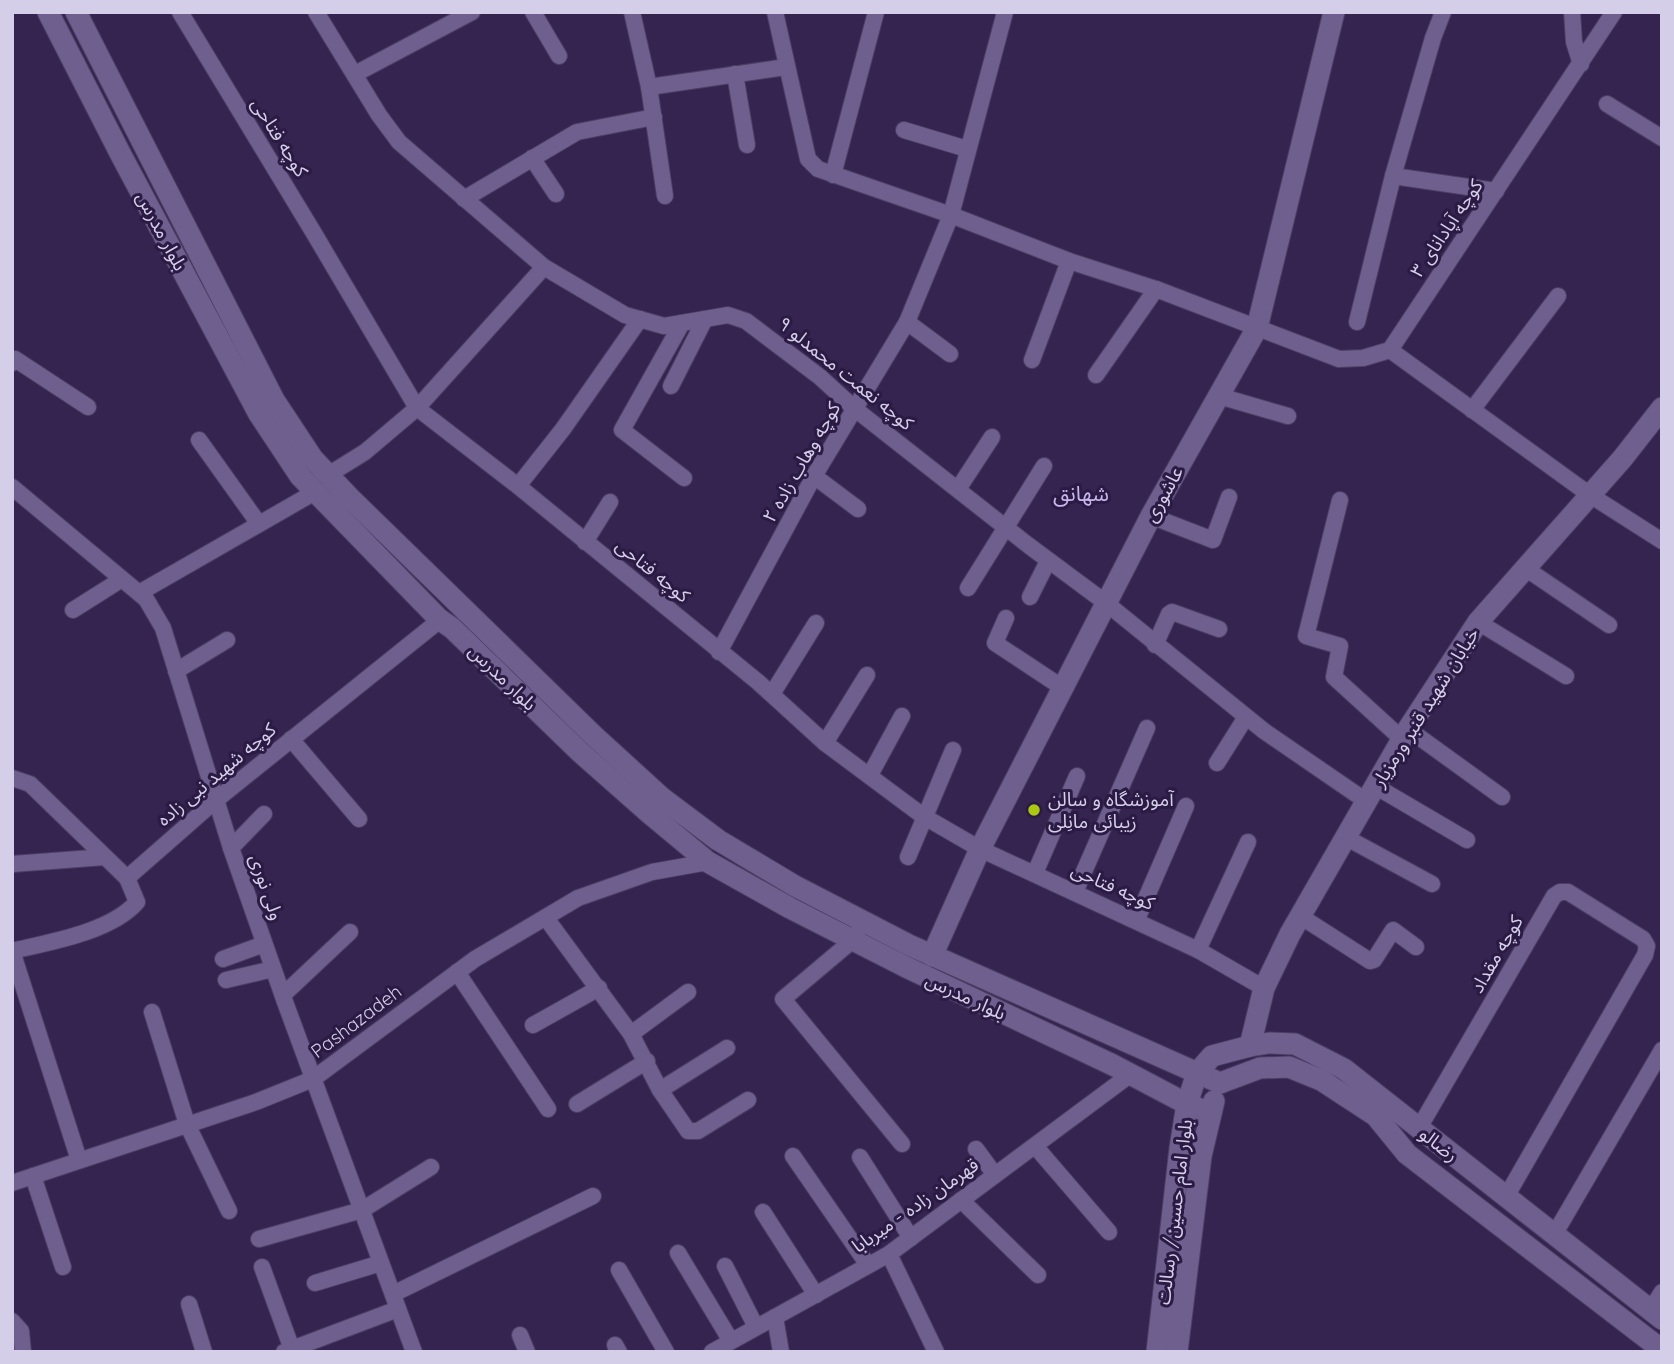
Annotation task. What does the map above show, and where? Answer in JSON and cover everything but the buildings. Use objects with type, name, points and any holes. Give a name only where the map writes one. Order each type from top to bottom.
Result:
[{"type":"main road","name":"بلوار مدرس","points":[[48,12],[259,414],[300,476],[322,484],[662,798],[718,840],[795,886],[858,931],[932,956],[1220,1083]]},
{"type":"main road","name":"بلوار مدرس","points":[[76,12],[274,400],[313,460],[322,484],[440,620],[453,628],[580,752],[708,862],[858,931],[1187,1104],[1211,1113]]},
{"type":"main road","name":"عاشوری","points":[[932,956],[980,849],[1151,516],[1257,328],[1334,12]]},
{"type":"main road","name":"خیابان شهید قنبر ورمزیار","points":[[1250,1046],[1264,988],[1300,916],[1405,734],[1478,622],[1590,495],[1662,408]]},
{"type":"main road","name":"رضالو","points":[[1197,1073],[1212,1056],[1250,1046],[1295,1044],[1345,1069],[1656,1315]]},
{"type":"main road","name":"رضالو","points":[[1220,1083],[1260,1068],[1289,1067],[1321,1080],[1377,1116],[1407,1154],[1662,1350]]},
{"type":"main road","name":"بلوار امام حسین/ رسالت","points":[[1157,1352],[1187,1104],[1197,1073]]},
{"type":"main road","name":"بلوار امام حسین/ رسالت","points":[[1177,1352],[1201,1156],[1220,1083]]},
{"type":"street","name":"کوچه فتاحی","points":[[180,12],[316,235],[417,408],[518,486],[772,694],[825,743],[923,816],[980,849],[1137,919],[1264,988]]},
{"type":"street","name":"کوچه نعمت محمدلو ۹","points":[[316,12],[379,115],[399,142],[544,267],[625,315],[664,326],[728,315],[746,321],[820,377],[855,409],[1048,561],[1106,603],[1246,717],[1371,794],[1467,840]]},
{"type":"street","points":[[355,74],[472,12]]},
{"type":"street","points":[[533,12],[559,56]]},
{"type":"street","points":[[632,12],[649,87],[665,196]]},
{"type":"street","points":[[775,12],[808,159],[812,165],[1069,261],[1156,289],[1339,359],[1363,358],[1390,350],[1590,495],[1662,541]]},
{"type":"street","points":[[833,175],[876,12]]},
{"type":"street","name":"کوچه وهاب زاده ۲","points":[[719,652],[814,476],[907,322],[951,215],[1005,12]]},
{"type":"street","points":[[1357,322],[1393,176],[1443,12]]},
{"type":"street","points":[[1572,12],[1574,42],[1581,64]]},
{"type":"street","name":"کوچه آپادانای ۳","points":[[1390,350],[1614,12]]},
{"type":"street","points":[[649,87],[786,67]]},
{"type":"street","points":[[735,74],[747,145]]},
{"type":"street","points":[[1607,104],[1662,138]]},
{"type":"street","points":[[464,199],[577,132],[654,117]]},
{"type":"street","points":[[904,130],[967,149]]},
{"type":"street","points":[[532,158],[556,194]]},
{"type":"street","points":[[1393,176],[1496,191]]},
{"type":"street","points":[[1032,359],[1069,261]]},
{"type":"street","points":[[139,593],[259,524],[365,453],[417,408],[544,267]]},
{"type":"street","points":[[1096,375],[1156,289]]},
{"type":"street","points":[[1472,410],[1558,296]]},
{"type":"street","points":[[518,486],[563,429],[640,319]]},
{"type":"street","points":[[671,386],[705,319]]},
{"type":"street","points":[[907,322],[950,354]]},
{"type":"street","points":[[682,323],[622,430],[684,478]]},
{"type":"street","points":[[13,359],[88,407]]},
{"type":"street","points":[[1219,396],[1288,416]]},
{"type":"street","points":[[958,489],[992,437]]},
{"type":"street","points":[[199,440],[259,524]]},
{"type":"street","points":[[968,588],[1044,466]]},
{"type":"street","points":[[814,476],[858,509]]},
{"type":"street","name":"ولی نوری","points":[[12,487],[146,599],[163,628],[231,848],[264,944],[414,1352]]},
{"type":"street","points":[[1151,516],[1213,540],[1229,497]]},
{"type":"street","points":[[1340,500],[1306,636],[1340,646],[1334,677],[1405,734],[1502,797]]},
{"type":"street","points":[[585,542],[610,502]]},
{"type":"street","points":[[1030,597],[1048,561]]},
{"type":"street","points":[[1525,568],[1609,625]]},
{"type":"street","points":[[73,610],[122,579]]},
{"type":"street","points":[[1155,645],[1172,612],[1219,629]]},
{"type":"street","points":[[1006,618],[995,643],[1063,688]]},
{"type":"street","name":"کوچه شهید نبی زاده","points":[[128,878],[216,800],[440,620]]},
{"type":"street","points":[[1478,622],[1566,676]]},
{"type":"street","points":[[772,694],[816,623]]},
{"type":"street","points":[[176,671],[227,640]]},
{"type":"street","points":[[825,743],[867,676]]},
{"type":"street","points":[[870,775],[902,716]]},
{"type":"street","points":[[1217,763],[1246,717]]},
{"type":"street","points":[[1075,892],[1146,728]]},
{"type":"street","points":[[291,739],[359,819]]},
{"type":"street","points":[[908,857],[953,750]]},
{"type":"street","points":[[1035,873],[1077,776]]},
{"type":"street","points":[[12,778],[30,784],[128,878],[137,902],[131,909],[108,922],[66,938],[12,951],[79,1160]]},
{"type":"street","points":[[1137,919],[1186,806]]},
{"type":"street","points":[[231,848],[264,814]]},
{"type":"street","points":[[1345,837],[1432,884]]},
{"type":"street","points":[[1198,950],[1248,842]]},
{"type":"street","points":[[12,864],[106,857]]},
{"type":"street","name":"Pashazadeh","points":[[12,1184],[256,1102],[313,1079],[475,959],[578,898],[652,872],[708,862]]},
{"type":"street","name":"کوچه مقداد","points":[[1419,1129],[1554,896],[1560,892],[1568,892],[1643,939],[1647,946],[1638,967],[1506,1197]]},
{"type":"street","points":[[1300,916],[1370,961],[1374,960],[1393,930],[1416,947]]},
{"type":"street","points":[[546,918],[631,1034],[660,1090],[688,1131],[698,1131],[748,1100]]},
{"type":"street","points":[[858,931],[783,999],[902,1144]]},
{"type":"street","points":[[283,995],[350,932]]},
{"type":"street","points":[[223,959],[264,944]]},
{"type":"street","points":[[226,980],[273,969]]},
{"type":"street","points":[[457,972],[548,1109]]},
{"type":"street","points":[[533,1025],[598,988]]},
{"type":"street","points":[[631,1034],[688,992]]},
{"type":"street","points":[[152,1012],[187,1124],[229,1211]]},
{"type":"street","points":[[660,1090],[727,1048]]},
{"type":"street","points":[[1554,1235],[1662,1050]]},
{"type":"street","points":[[577,1104],[647,1061]]},
{"type":"street","name":"قهرمان زاده - میربابا","points":[[712,1352],[889,1254],[1131,1074]]},
{"type":"street","points":[[1035,1146],[1109,1232]]},
{"type":"street","points":[[976,1149],[995,1175]]},
{"type":"street","points":[[793,1156],[869,1265]]},
{"type":"street","points":[[860,1157],[911,1238]]},
{"type":"street","points":[[259,1239],[362,1210],[431,1167]]},
{"type":"street","points":[[33,1176],[63,1267]]},
{"type":"street","points":[[262,1267],[290,1351],[396,1301],[593,1196]]},
{"type":"street","points":[[961,1200],[1038,1276]]},
{"type":"street","points":[[763,1212],[816,1294]]},
{"type":"street","points":[[678,1253],[731,1341]]},
{"type":"street","points":[[889,1254],[936,1352]]},
{"type":"street","points":[[315,1283],[381,1263]]},
{"type":"street","points":[[725,1266],[756,1328]]},
{"type":"street","points":[[619,1270],[666,1352]]},
{"type":"street","points":[[1656,1315],[1662,1292]]},
{"type":"street","points":[[189,1304],[204,1352]]},
{"type":"street","points":[[775,1317],[781,1352]]},
{"type":"street","points":[[12,1321],[21,1331],[23,1352]]},
{"type":"street","points":[[520,1335],[527,1352]]},
{"type":"place","name":"آموزشگاه و سالن زیبائی مانِلی","points":[[1034,810]]},
{"type":"district","name":"شهانق","points":[[1081,493]]}]
